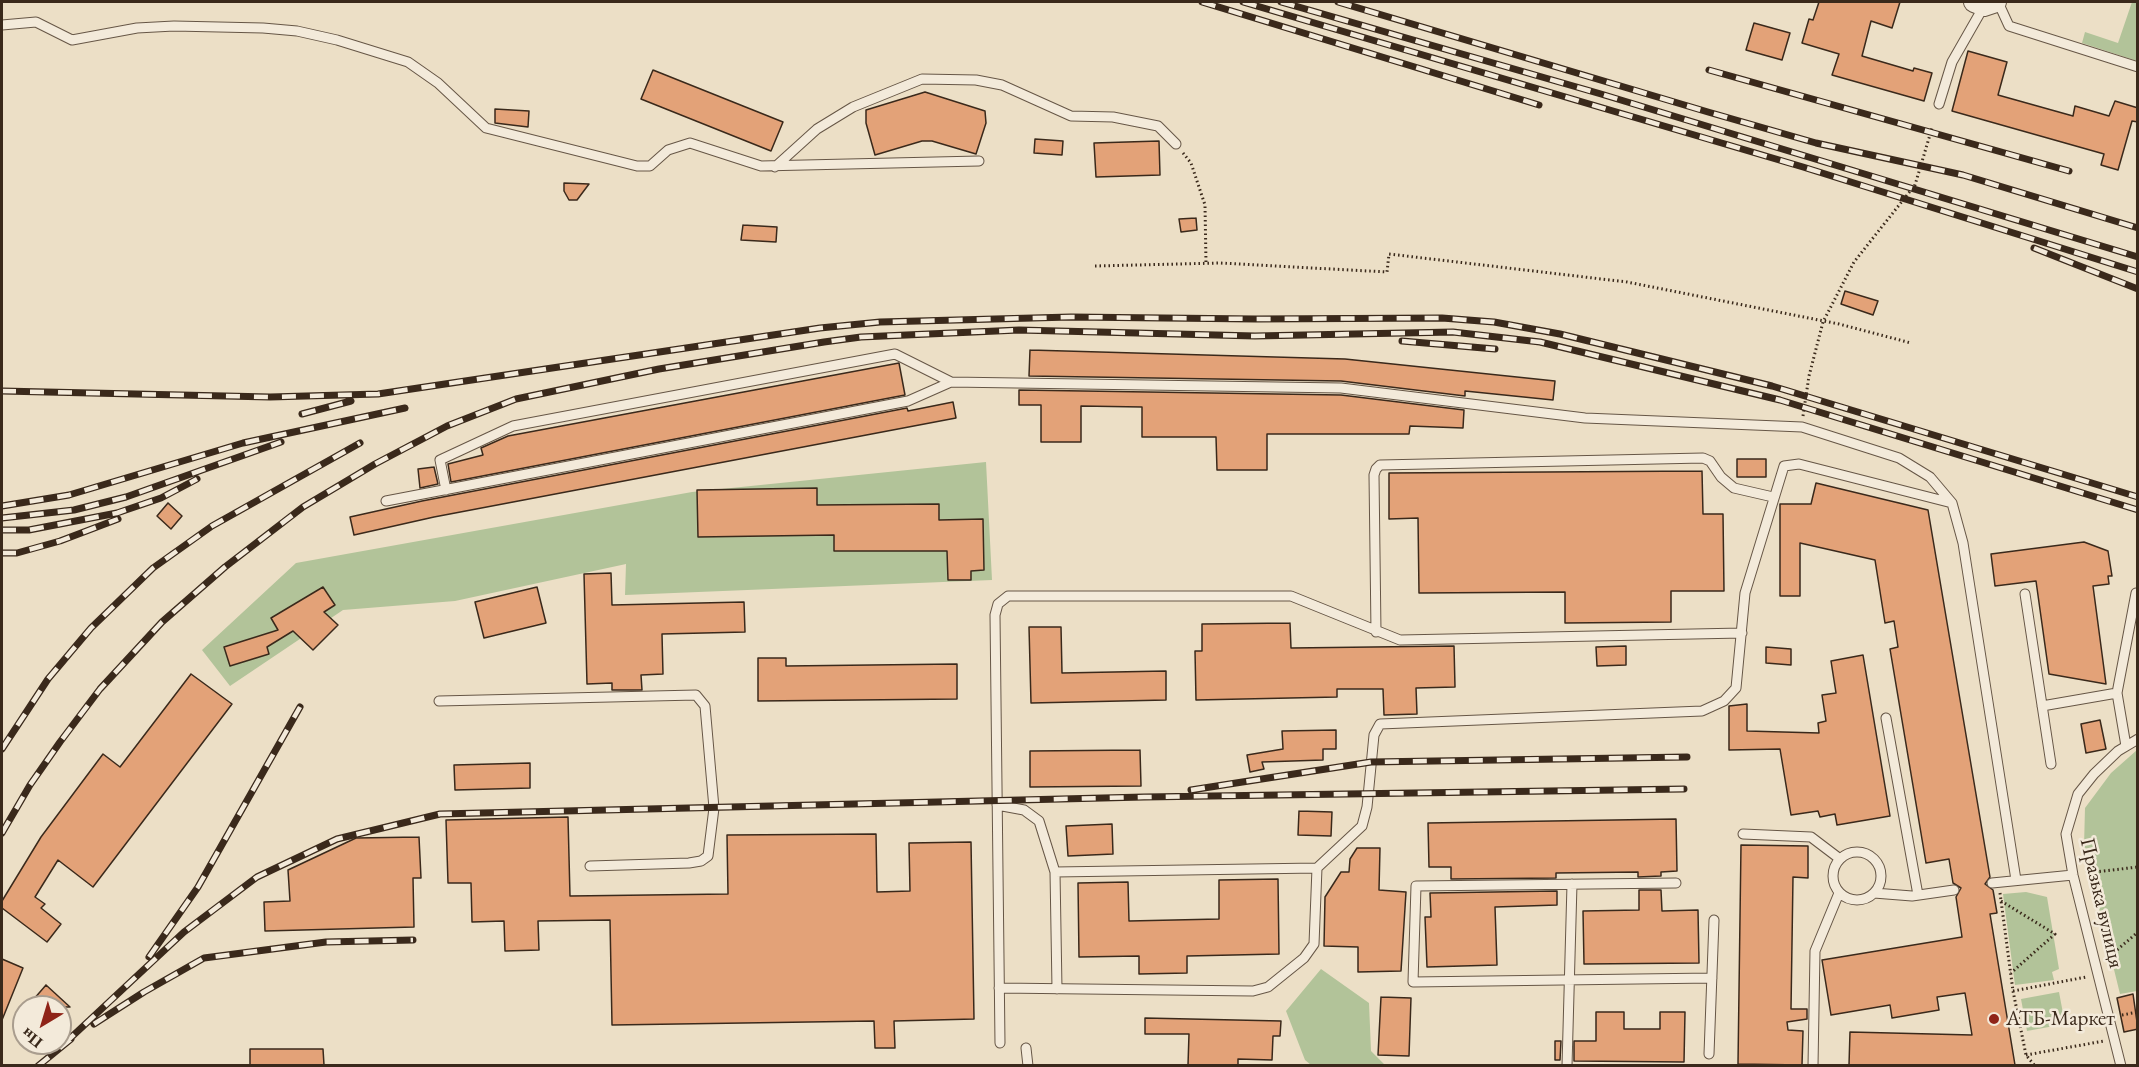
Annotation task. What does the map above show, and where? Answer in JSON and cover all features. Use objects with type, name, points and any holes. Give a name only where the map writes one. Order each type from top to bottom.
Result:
[{"type":"lane","points":[[1939,104],[1952,62],[1988,3],[2009,26],[2138,67]]},
{"type":"lane","points":[[2,25],[36,22],[72,40],[155,27],[244,27],[297,31],[371,48],[408,62],[438,83],[486,128],[502,134],[638,166],[650,166],[668,150],[690,143],[761,166],[775,167],[802,164],[979,161]]},
{"type":"lane","points":[[775,167],[817,129],[853,106],[922,79],[976,80],[1002,84],[1071,116],[1113,117],[1158,126],[1176,144]]},
{"type":"lane","points":[[446,490],[440,460],[513,426],[896,354],[951,382]]},
{"type":"lane","points":[[386,501],[908,401],[951,382],[1341,388],[1585,418],[1802,427],[1899,458],[1930,477],[1952,503],[1963,543],[2016,880]]},
{"type":"lane","points":[[1376,632],[1374,476],[1380,465],[1704,458],[1734,488],[1773,497]]},
{"type":"lane","points":[[1056,872],[1317,868],[1362,825],[1367,807],[1374,735],[1380,724],[1702,711],[1724,701],[1736,688],[1745,593],[1773,497],[1784,466],[1791,463],[1952,503]]},
{"type":"lane","points":[[2126,746],[2117,693],[2136,593]]},
{"type":"lane","points":[[2025,594],[2051,764]]},
{"type":"lane","points":[[1000,1043],[994,615],[998,604],[1008,596],[1291,596],[1400,640],[1742,633]]},
{"type":"lane","points":[[2042,706],[2117,693]]},
{"type":"lane","points":[[439,701],[696,695],[705,706],[714,808],[708,856],[701,861],[689,863],[590,866]]},
{"type":"lane","points":[[1886,718],[1918,895]]},
{"type":"lane","name":"Празька вулиця","points":[[2121,1065],[2073,875],[2066,834],[2078,794],[2094,774],[2126,746],[2138,739]]},
{"type":"lane","points":[[997,805],[1024,810],[1039,821],[1056,872],[1057,988]]},
{"type":"lane","points":[[1743,834],[1811,837],[1840,859]]},
{"type":"lane","points":[[1855,852],[1870,856],[1880,870],[1881,878],[1874,893],[1867,898],[1852,900],[1839,893],[1835,887],[1833,872],[1840,859],[1855,852]]},
{"type":"lane","points":[[999,988],[1253,991],[1268,987],[1304,958],[1314,944],[1317,868]]},
{"type":"lane","points":[[1995,883],[2073,875]]},
{"type":"lane","points":[[1676,883],[1416,886],[1413,982],[1712,978]]},
{"type":"lane","points":[[1567,1065],[1572,884]]},
{"type":"lane","points":[[1874,893],[1918,895],[1954,890]]},
{"type":"lane","points":[[1813,1065],[1815,951],[1839,893]]},
{"type":"lane","points":[[1709,1054],[1714,920]]},
{"type":"lane","points":[[1026,1048],[1028,1065]]},
{"type":"path","points":[[1802,427],[1807,385],[1823,322],[1854,262],[1915,185],[1932,128]]},
{"type":"path","points":[[1176,144],[1191,163],[1202,192],[1205,206],[1206,263]]},
{"type":"path","points":[[1095,266],[1206,263],[1387,272],[1389,254],[1627,282],[1823,322],[1911,343]]},
{"type":"path","points":[[2073,875],[2138,867]]},
{"type":"path","points":[[1995,883],[2001,901],[2013,991],[2026,1055],[2036,1065]]},
{"type":"path","points":[[2001,901],[2055,934],[2011,973]]},
{"type":"path","points":[[2112,976],[2110,956],[2138,932]]},
{"type":"path","points":[[2013,991],[2100,975]]},
{"type":"path","points":[[2138,993],[2138,999]]},
{"type":"path","points":[[2117,1016],[2138,1012]]},
{"type":"path","points":[[2026,1055],[2114,1040]]},
{"type":"green space","points":[[2132,2],[2137,2],[2137,61],[2082,43],[2085,32],[2118,43]]},
{"type":"green space","points":[[986,462],[992,580],[625,595],[626,564],[455,601],[343,610],[230,686],[202,650],[296,563],[692,492]]},
{"type":"green space","points":[[2137,750],[2137,991],[2120,994],[2084,847],[2085,808],[2111,773]]},
{"type":"green space","points":[[2026,892],[2047,897],[2059,969],[2052,972],[2054,980],[2015,985],[2003,894]]},
{"type":"green space","points":[[1321,969],[1369,1003],[1371,1051],[1384,1064],[1526,1065],[1311,1065],[1305,1060],[1286,1011]]},
{"type":"green space","points":[[2059,992],[2065,1024],[2027,1031],[2021,999]]},
{"type":"building","points":[[1819,2],[1900,2],[1892,28],[1871,21],[1862,56],[1913,71],[1914,68],[1932,73],[1924,101],[1832,75],[1839,54],[1802,43],[1809,19],[1813,20]]},
{"type":"building","points":[[1754,23],[1790,33],[1782,60],[1746,50]]},
{"type":"building","points":[[1968,51],[2007,62],[1998,95],[2073,116],[2075,106],[2109,116],[2115,101],[2138,108],[2138,122],[2132,121],[2118,170],[2101,165],[2104,154],[1952,111]]},
{"type":"building","points":[[653,70],[783,122],[771,151],[641,99]]},
{"type":"building","points":[[925,92],[985,111],[986,123],[976,154],[932,141],[922,141],[875,155],[866,123],[866,110]]},
{"type":"building","points":[[495,109],[529,111],[528,127],[495,123]]},
{"type":"building","points":[[1035,139],[1063,141],[1062,155],[1034,153]]},
{"type":"building","points":[[1159,141],[1160,175],[1096,177],[1094,143]]},
{"type":"building","points":[[564,183],[589,184],[577,200],[569,200],[564,191]]},
{"type":"building","points":[[1196,218],[1197,230],[1181,232],[1179,219]]},
{"type":"building","points":[[743,225],[777,227],[776,242],[741,240]]},
{"type":"building","points":[[1845,291],[1878,301],[1873,315],[1841,304]]},
{"type":"building","points":[[1030,350],[1345,359],[1555,381],[1553,400],[1465,391],[1465,396],[1341,381],[1029,376]]},
{"type":"building","points":[[899,363],[905,395],[451,482],[448,464],[483,455],[481,448],[508,436]]},
{"type":"building","points":[[1019,390],[1341,395],[1464,410],[1463,428],[1410,426],[1409,434],[1267,434],[1267,470],[1217,470],[1216,437],[1142,437],[1142,407],[1081,406],[1081,442],[1041,442],[1041,405],[1019,405]]},
{"type":"building","points":[[953,402],[956,418],[434,517],[354,535],[350,517],[422,501],[907,408],[908,411]]},
{"type":"building","points":[[1737,459],[1766,459],[1766,477],[1737,477]]},
{"type":"building","points":[[434,467],[438,484],[420,488],[418,469]]},
{"type":"building","points":[[1702,471],[1703,514],[1723,514],[1724,591],[1671,591],[1671,622],[1565,623],[1565,592],[1419,593],[1418,518],[1389,519],[1389,473]]},
{"type":"building","points":[[1816,483],[1928,510],[1990,877],[1985,884],[1993,890],[1997,913],[1990,914],[2015,1065],[1849,1065],[1850,1032],[1972,1035],[1965,993],[1937,997],[1939,1010],[1892,1018],[1890,1005],[1831,1015],[1822,960],[1962,937],[1956,897],[1961,888],[1953,883],[1949,859],[1926,863],[1890,649],[1898,647],[1894,621],[1885,623],[1875,560],[1800,543],[1800,596],[1780,596],[1780,504],[1811,504]]},
{"type":"building","points":[[817,488],[817,505],[939,504],[939,520],[983,519],[984,570],[971,571],[971,580],[948,580],[947,551],[834,551],[834,535],[698,537],[697,490]]},
{"type":"building","points":[[168,503],[182,516],[171,529],[157,516]]},
{"type":"building","points":[[2084,542],[2108,551],[2112,576],[2108,576],[2109,584],[2093,586],[2106,684],[2049,674],[2036,581],[1995,586],[1991,554]]},
{"type":"building","points":[[611,573],[612,605],[744,602],[745,632],[662,634],[663,674],[641,675],[642,690],[612,690],[612,683],[587,684],[584,574]]},
{"type":"building","points":[[323,587],[335,605],[324,612],[338,625],[313,650],[293,631],[267,647],[269,654],[230,666],[224,647],[278,630],[271,618]]},
{"type":"building","points":[[537,587],[546,623],[484,638],[475,602]]},
{"type":"building","points":[[1290,623],[1291,648],[1454,646],[1455,687],[1416,688],[1417,714],[1384,715],[1383,689],[1337,689],[1337,697],[1196,700],[1195,651],[1202,651],[1202,624]]},
{"type":"building","points":[[1029,627],[1061,627],[1062,673],[1166,671],[1166,700],[1031,703]]},
{"type":"building","points":[[1626,646],[1626,665],[1597,666],[1596,647]]},
{"type":"building","points":[[1766,647],[1791,649],[1791,665],[1766,663]]},
{"type":"building","points":[[1863,655],[1890,816],[1837,825],[1835,814],[1820,817],[1818,811],[1791,815],[1780,749],[1729,750],[1729,706],[1747,704],[1747,731],[1819,733],[1818,723],[1826,721],[1822,695],[1836,693],[1831,661]]},
{"type":"building","points":[[758,658],[786,658],[786,666],[957,664],[957,699],[758,701]]},
{"type":"building","points":[[191,674],[232,704],[93,887],[58,860],[35,897],[45,904],[41,908],[61,924],[47,942],[2,908],[2,901],[41,837],[103,754],[120,767]]},
{"type":"building","points":[[2100,720],[2106,749],[2086,753],[2081,724]]},
{"type":"building","points":[[1336,730],[1336,749],[1323,749],[1323,760],[1262,762],[1264,769],[1250,772],[1247,755],[1283,749],[1282,731]]},
{"type":"building","points":[[1140,750],[1141,786],[1030,787],[1030,751]]},
{"type":"building","points":[[530,763],[530,788],[455,790],[454,765]]},
{"type":"building","points":[[1299,811],[1332,812],[1331,836],[1298,835]]},
{"type":"building","points":[[568,817],[570,896],[728,894],[727,835],[876,834],[877,892],[910,891],[909,843],[971,842],[974,1019],[894,1021],[895,1048],[875,1048],[874,1021],[612,1025],[610,920],[538,921],[539,950],[505,951],[504,921],[472,922],[471,883],[448,883],[446,820]]},
{"type":"building","points":[[1676,819],[1677,871],[1661,872],[1661,876],[1638,877],[1638,872],[1556,873],[1556,878],[1451,879],[1451,867],[1429,867],[1428,823]]},
{"type":"building","points":[[1112,824],[1113,854],[1068,856],[1066,826]]},
{"type":"building","points":[[419,837],[421,878],[413,878],[414,927],[265,931],[264,902],[290,901],[288,870],[356,838]]},
{"type":"building","points":[[1741,845],[1808,846],[1808,878],[1793,877],[1791,1009],[1807,1009],[1807,1019],[1787,1022],[1788,1030],[1803,1031],[1802,1065],[1738,1064]]},
{"type":"building","points":[[1357,848],[1380,848],[1379,890],[1406,892],[1401,971],[1358,972],[1358,947],[1324,946],[1325,897],[1341,872],[1349,872],[1350,859]]},
{"type":"building","points":[[1278,879],[1279,954],[1187,956],[1187,973],[1139,974],[1139,956],[1079,957],[1078,883],[1128,882],[1129,921],[1219,919],[1219,880]]},
{"type":"building","points":[[1639,890],[1661,890],[1662,911],[1698,910],[1699,963],[1584,964],[1583,911],[1639,910]]},
{"type":"building","points":[[1557,891],[1557,905],[1495,907],[1497,965],[1427,967],[1425,917],[1431,917],[1430,893]]},
{"type":"building","points":[[2,959],[23,968],[2,1020]]},
{"type":"building","points":[[46,985],[57,995],[37,995]]},
{"type":"building","points":[[2133,994],[2138,1029],[2124,1032],[2117,998]]},
{"type":"building","points":[[1381,997],[1411,998],[1409,1056],[1378,1055]]},
{"type":"building","points":[[1596,1012],[1624,1012],[1624,1029],[1660,1029],[1660,1012],[1685,1012],[1684,1062],[1574,1061],[1574,1041],[1596,1041]]},
{"type":"building","points":[[1145,1018],[1281,1021],[1280,1036],[1273,1036],[1272,1060],[1238,1059],[1238,1065],[1188,1065],[1189,1034],[1145,1034]]},
{"type":"building","points":[[1555,1041],[1561,1041],[1560,1060],[1555,1060]]},
{"type":"building","points":[[250,1049],[323,1049],[324,1065],[250,1065]]},
{"type":"railway","points":[[1202,2],[1539,105]]},
{"type":"railway","points":[[1243,2],[1803,167],[2138,272]]},
{"type":"railway","points":[[1281,2],[1601,94],[2138,257]]},
{"type":"railway","points":[[1338,2],[1816,143],[1963,175],[2138,228]]},
{"type":"railway","points":[[1709,70],[2069,171]]},
{"type":"railway","points":[[2034,248],[2138,289]]},
{"type":"railway","points":[[2,391],[270,397],[378,394],[820,328],[880,322],[1071,317],[1442,318],[1494,322],[1560,334],[1772,386],[2138,497]]},
{"type":"railway","points":[[2,833],[30,785],[100,689],[162,622],[225,567],[303,507],[375,464],[447,426],[516,399],[659,369],[824,342],[861,337],[1019,330],[1255,336],[1453,332],[1540,342],[1780,400],[2138,510]]},
{"type":"railway","points":[[1402,341],[1495,349]]},
{"type":"railway","points":[[302,414],[351,401]]},
{"type":"railway","points":[[2,506],[69,495],[243,443],[405,408]]},
{"type":"railway","points":[[2,518],[74,510],[126,497],[281,442]]},
{"type":"railway","points":[[2,749],[48,679],[91,628],[153,568],[212,526],[360,443]]},
{"type":"railway","points":[[2,530],[29,530],[117,513],[161,498],[197,479]]},
{"type":"railway","points":[[2,553],[17,553],[60,541],[118,519]]},
{"type":"railway","points":[[149,957],[198,887],[300,707]]},
{"type":"railway","points":[[1191,790],[1371,762],[1687,757]]},
{"type":"railway","points":[[72,1037],[184,932],[257,877],[337,839],[440,814],[1144,797],[1684,789]]},
{"type":"railway","points":[[94,1024],[204,958],[326,942],[413,940]]},
{"type":"railway","points":[[38,1066],[51,1055]]},
{"type":"place","name":"АТБ-Маркет","points":[[1994,1019]]}]
